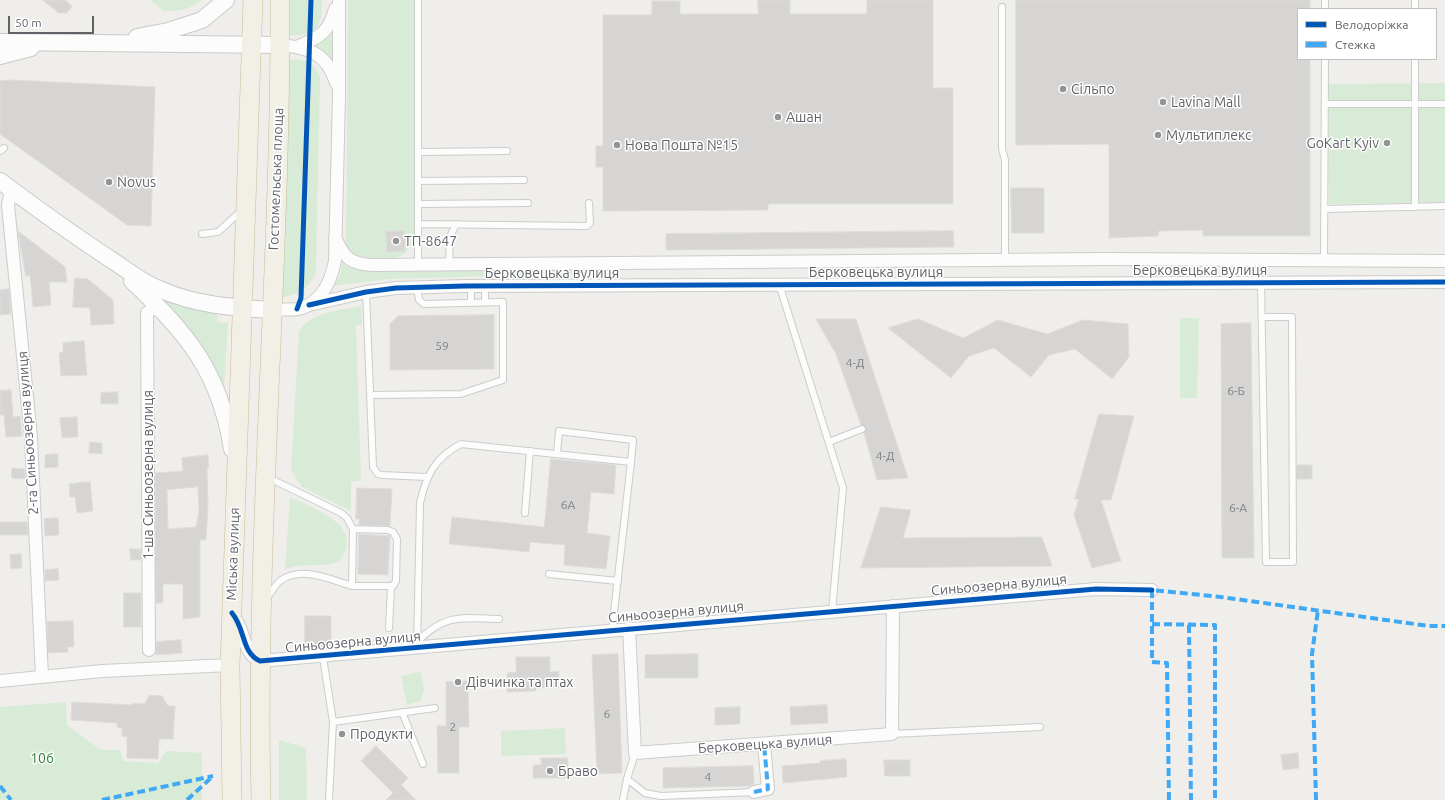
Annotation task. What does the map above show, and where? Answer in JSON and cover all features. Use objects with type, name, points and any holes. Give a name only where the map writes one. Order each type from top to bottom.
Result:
[{"type":"highway","name":"Гостомельська площа","points":[[241,308],[246,206],[252,0]]},
{"type":"highway","name":"Гостомельська площа","points":[[273,310],[280,0]]},
{"type":"highway","name":"Міська вулиця","points":[[232,800],[230,665],[241,308]]},
{"type":"highway","points":[[261,800],[261,606],[273,310]]},
{"type":"main road","points":[[105,44],[184,26],[202,20],[226,0]]},
{"type":"main road","points":[[0,42],[279,45]]},
{"type":"main road","points":[[0,56],[48,43]]},
{"type":"main road","points":[[5,186],[65,230],[141,280],[159,289],[189,300],[241,308],[273,310]]},
{"type":"main road","points":[[118,264],[131,281],[157,305],[186,337],[211,376],[222,402],[228,424],[236,477]]},
{"type":"street","name":"Берковецька вулиця","points":[[299,46],[317,38],[323,33],[332,20],[338,0]]},
{"type":"street","name":"Берковецька вулиця","points":[[309,305],[327,286],[332,276],[335,261],[339,97],[338,0]]},
{"type":"street","name":"Берковецька вулиця","points":[[279,45],[299,46],[312,51],[327,63],[332,69],[339,97]]},
{"type":"street","name":"2-га Синьоозерна вулиця","points":[[5,186],[31,437],[42,677]]},
{"type":"street","name":"Берковецька вулиця","points":[[336,237],[342,252],[352,262],[360,265],[1005,260],[1445,261]]},
{"type":"street","name":"Берковецька вулиця","points":[[273,310],[297,309],[366,292],[417,287],[780,284],[1445,282]]},
{"type":"street","name":"1-ша Синьоозерна вулиця","points":[[149,650],[147,313],[157,305]]},
{"type":"street","name":"Синьоозерна вулиця","points":[[260,661],[323,657],[417,645],[1096,589],[1152,590]]},
{"type":"street","points":[[892,734],[893,606]]},
{"type":"street","points":[[232,613],[242,628],[249,652],[254,658],[260,661]]},
{"type":"street","points":[[629,628],[635,753]]},
{"type":"street","points":[[0,681],[102,671],[230,665]]},
{"type":"street","name":"Берковецька вулиця","points":[[635,753],[892,734]]},
{"type":"street","points":[[754,792],[768,789],[764,744]]},
{"type":"lane","points":[[418,0],[418,264]]},
{"type":"lane","points":[[1002,7],[1002,149],[1005,160],[1005,260]]},
{"type":"lane","points":[[1324,260],[1325,60]]},
{"type":"lane","points":[[1415,60],[1415,207]]},
{"type":"lane","points":[[1325,104],[1445,104]]},
{"type":"lane","points":[[418,152],[508,151]]},
{"type":"lane","points":[[418,181],[524,180]]},
{"type":"lane","points":[[418,204],[528,203]]},
{"type":"lane","points":[[418,224],[587,226],[590,223],[589,203]]},
{"type":"lane","points":[[202,234],[213,234],[223,229],[246,206]]},
{"type":"lane","points":[[1324,209],[1445,206]]},
{"type":"lane","points":[[450,264],[450,237],[456,224]]},
{"type":"lane","points":[[1261,282],[1266,562],[1293,562],[1292,317],[1262,317]]},
{"type":"lane","points":[[780,284],[843,488],[832,611]]},
{"type":"lane","points":[[470,286],[471,302]]},
{"type":"lane","points":[[485,286],[485,302]]},
{"type":"lane","points":[[372,395],[461,394],[503,380],[503,302],[424,304],[419,300],[417,287]]},
{"type":"lane","points":[[366,292],[375,471],[382,476],[427,477]]},
{"type":"lane","points":[[829,442],[862,429]]},
{"type":"lane","points":[[557,454],[559,432],[633,440],[612,630]]},
{"type":"lane","points":[[417,645],[420,503],[427,477],[437,461],[447,451],[461,444],[631,462]]},
{"type":"lane","points":[[525,513],[530,451]]},
{"type":"lane","points":[[267,477],[341,513],[347,518],[353,529],[352,586]]},
{"type":"lane","points":[[353,529],[388,530],[396,535],[396,581],[391,587],[389,628]]},
{"type":"lane","points":[[549,574],[618,581]]},
{"type":"lane","points":[[261,606],[280,581],[290,576],[323,576],[352,586],[391,587]]},
{"type":"lane","points":[[417,645],[428,630],[443,621],[457,618],[499,619]]},
{"type":"lane","points":[[323,657],[333,722],[329,800]]},
{"type":"lane","points":[[333,722],[435,708]]},
{"type":"lane","points":[[402,712],[423,764]]},
{"type":"lane","points":[[892,734],[1040,727]]},
{"type":"lane","points":[[623,800],[627,779],[635,753]]},
{"type":"lane","points":[[627,779],[645,793],[661,796],[754,792]]},
{"type":"green space","points":[[150,0],[202,0],[193,6],[184,9],[164,11]]},
{"type":"green space","points":[[289,0],[322,0],[321,17],[316,28],[312,32],[298,35],[288,35]]},
{"type":"green space","points":[[348,0],[416,0],[415,238],[404,254],[390,259],[382,260],[355,258],[346,246]]},
{"type":"green space","points":[[337,28],[337,64],[323,53],[308,47],[329,37]]},
{"type":"green space","points":[[297,59],[305,61],[315,67],[320,78],[316,272],[306,287],[301,291],[279,298],[287,64],[290,60]]},
{"type":"green space","name":"GoKart Kyiv","points":[[1445,83],[1445,202],[1329,204],[1328,84]]},
{"type":"green space","points":[[343,263],[350,268],[363,271],[573,269],[574,271],[573,274],[390,279],[332,286],[340,276]]},
{"type":"green space","points":[[163,300],[182,307],[218,312],[217,322],[228,323],[224,386],[199,341]]},
{"type":"green space","points":[[361,306],[362,325],[356,325],[361,481],[351,481],[351,511],[302,487],[291,470],[299,331],[305,324],[319,316]]},
{"type":"green space","points":[[1180,318],[1199,318],[1197,398],[1180,398]]},
{"type":"green space","points":[[290,497],[328,516],[344,530],[347,539],[346,549],[343,557],[339,561],[325,565],[299,566],[285,569]]},
{"type":"green space","points":[[421,672],[424,690],[420,701],[407,705],[401,676]]},
{"type":"green space","name":"106","points":[[66,702],[67,725],[101,750],[120,750],[123,761],[158,763],[166,751],[202,753],[202,800],[0,800],[0,707]]},
{"type":"green space","points":[[565,728],[566,754],[501,756],[501,731]]},
{"type":"green space","points":[[279,740],[306,748],[307,800],[279,800]]},
{"type":"building","points":[[43,0],[65,0],[72,6],[67,13],[59,13]]},
{"type":"building","name":"Ашан","points":[[758,0],[790,0],[790,14],[867,14],[867,0],[933,0],[933,88],[953,88],[953,204],[768,204],[768,210],[603,211],[603,167],[596,167],[596,146],[603,146],[603,15],[652,15],[652,1],[680,1],[680,14],[758,14]]},
{"type":"building","name":"Lavina Mall","points":[[1016,0],[1310,0],[1310,8],[1297,8],[1297,60],[1310,60],[1310,236],[1203,236],[1203,230],[1159,231],[1158,236],[1109,238],[1109,144],[1016,145]]},
{"type":"building","name":"Novus","points":[[12,80],[155,87],[151,226],[127,225],[0,134],[0,81]]},
{"type":"building","points":[[1011,188],[1044,188],[1044,233],[1012,233]]},
{"type":"building","points":[[18,231],[65,267],[67,282],[49,282],[51,305],[33,307],[30,275],[26,276]]},
{"type":"building","name":"ТП-8647","points":[[386,231],[405,231],[405,251],[387,252]]},
{"type":"building","points":[[953,231],[954,247],[666,250],[666,234]]},
{"type":"building","points":[[75,278],[88,279],[113,300],[114,324],[91,325],[90,308],[73,307]]},
{"type":"building","points":[[9,289],[11,314],[0,315],[0,290]]},
{"type":"building","points":[[494,315],[494,369],[390,370],[390,324],[398,316]]},
{"type":"building","points":[[816,319],[856,319],[908,478],[877,480],[864,433],[866,428],[861,425],[836,354]]},
{"type":"building","points":[[918,319],[963,338],[998,320],[1047,334],[1083,320],[1128,324],[1129,357],[1112,379],[1075,349],[1049,355],[1031,377],[994,348],[969,356],[951,378],[888,328]]},
{"type":"building","points":[[1251,323],[1254,558],[1222,558],[1221,324]]},
{"type":"building","points":[[84,341],[87,375],[61,376],[59,353],[63,352],[63,343]]},
{"type":"building","points":[[11,390],[13,417],[20,416],[22,436],[6,437],[4,415],[0,415],[0,391]]},
{"type":"building","points":[[118,392],[118,404],[101,404],[101,393]]},
{"type":"building","points":[[1099,414],[1134,416],[1111,500],[1101,500],[1121,561],[1092,568],[1074,515],[1079,499],[1075,499]]},
{"type":"building","points":[[77,417],[78,437],[62,438],[60,418]]},
{"type":"building","points":[[90,442],[102,443],[102,454],[89,453]]},
{"type":"building","points":[[58,454],[58,467],[45,468],[45,455]]},
{"type":"building","points":[[208,455],[209,467],[207,467],[208,505],[206,540],[200,540],[200,617],[183,619],[183,584],[163,584],[163,603],[156,603],[155,473],[183,471],[182,458]],"holes":[[[198,487],[199,512],[196,527],[168,529],[167,490]]]},
{"type":"building","points":[[551,459],[616,465],[614,494],[591,492],[587,533],[610,536],[606,569],[564,565],[565,545],[530,542],[529,552],[449,544],[452,517],[544,527]]},
{"type":"building","points":[[1297,465],[1312,465],[1312,479],[1297,479]]},
{"type":"building","points":[[12,468],[25,469],[25,479],[12,478]]},
{"type":"building","points":[[90,482],[93,511],[77,513],[75,497],[70,497],[69,484]]},
{"type":"building","points":[[357,488],[392,489],[390,526],[359,525],[359,519],[356,519]]},
{"type":"building","points":[[881,507],[911,510],[903,538],[1042,537],[1052,566],[861,568]]},
{"type":"building","points":[[58,518],[59,535],[45,536],[44,519]]},
{"type":"building","points":[[0,522],[27,522],[28,535],[0,535]]},
{"type":"building","points":[[359,534],[390,536],[388,575],[358,574]]},
{"type":"building","points":[[130,549],[141,549],[141,560],[131,560]]},
{"type":"building","points":[[21,554],[22,568],[11,569],[10,555]]},
{"type":"building","points":[[58,569],[59,580],[45,581],[45,570]]},
{"type":"building","points":[[124,593],[141,593],[141,627],[124,627]]},
{"type":"building","points":[[305,616],[331,616],[331,646],[305,646]]},
{"type":"building","points":[[73,621],[74,647],[67,647],[68,652],[48,653],[47,622]]},
{"type":"building","points":[[181,640],[182,653],[156,655],[156,642]]},
{"type":"building","points":[[618,654],[622,773],[597,774],[592,655]]},
{"type":"building","points":[[698,654],[698,678],[645,678],[645,655]]},
{"type":"building","points":[[516,657],[550,657],[550,672],[559,671],[559,688],[538,688],[535,691],[507,692],[507,673],[516,672]]},
{"type":"building","points":[[468,681],[469,727],[459,727],[459,773],[438,773],[437,726],[446,726],[446,682]]},
{"type":"building","points":[[150,695],[162,696],[168,706],[175,706],[173,739],[159,739],[158,759],[127,758],[127,737],[122,736],[122,728],[117,727],[117,723],[71,720],[72,702],[133,705],[133,703],[144,704]]},
{"type":"building","points":[[827,705],[828,723],[791,725],[790,707]]},
{"type":"building","points":[[740,707],[740,724],[715,725],[715,708]]},
{"type":"building","points":[[376,746],[408,778],[401,785],[416,800],[386,800],[393,793],[361,761]]},
{"type":"building","points":[[1298,753],[1299,768],[1283,770],[1281,755]]},
{"type":"building","name":"Браво","points":[[541,758],[568,758],[568,778],[533,778],[533,765],[541,765]]},
{"type":"building","points":[[846,759],[847,777],[783,783],[782,766]]},
{"type":"building","points":[[884,760],[910,760],[910,776],[885,776]]},
{"type":"building","points":[[753,766],[754,784],[750,786],[663,788],[663,768]]},
{"type":"marked path","points":[[1169,800],[1167,663],[1152,662],[1152,590],[1221,597],[1429,626],[1445,626]]},
{"type":"marked path","points":[[1316,800],[1312,654],[1318,610]]},
{"type":"marked path","points":[[1152,624],[1215,625],[1215,800]]},
{"type":"marked path","points":[[1189,625],[1191,800]]},
{"type":"marked path","points":[[754,792],[768,789],[764,744]]},
{"type":"marked path","points":[[102,800],[213,776]]},
{"type":"marked path","points":[[187,800],[212,777]]},
{"type":"marked path","points":[[0,786],[11,800]]},
{"type":"cycle path","points":[[297,309],[301,298],[311,0]]},
{"type":"cycle path","points":[[309,305],[366,292],[396,288],[465,286],[1445,282]]},
{"type":"cycle path","points":[[232,613],[240,626],[246,646],[254,657],[260,661],[1096,589],[1152,590]]},
{"type":"place","name":"Сільпо","points":[[1063,89]]},
{"type":"place","name":"Lavina Mall","points":[[1163,102]]},
{"type":"place","name":"Ашан","points":[[778,117]]},
{"type":"place","name":"Мультиплекс","points":[[1158,135]]},
{"type":"place","name":"GoKart Kyiv","points":[[1387,143]]},
{"type":"place","name":"Нова Пошта №15","points":[[617,145]]},
{"type":"place","name":"Novus","points":[[109,182]]},
{"type":"place","name":"ТП-8647","points":[[396,241]]},
{"type":"place","name":"Дівчинка та птах","points":[[458,682]]},
{"type":"place","name":"Продукти","points":[[342,734]]},
{"type":"place","name":"Браво","points":[[550,771]]}]
